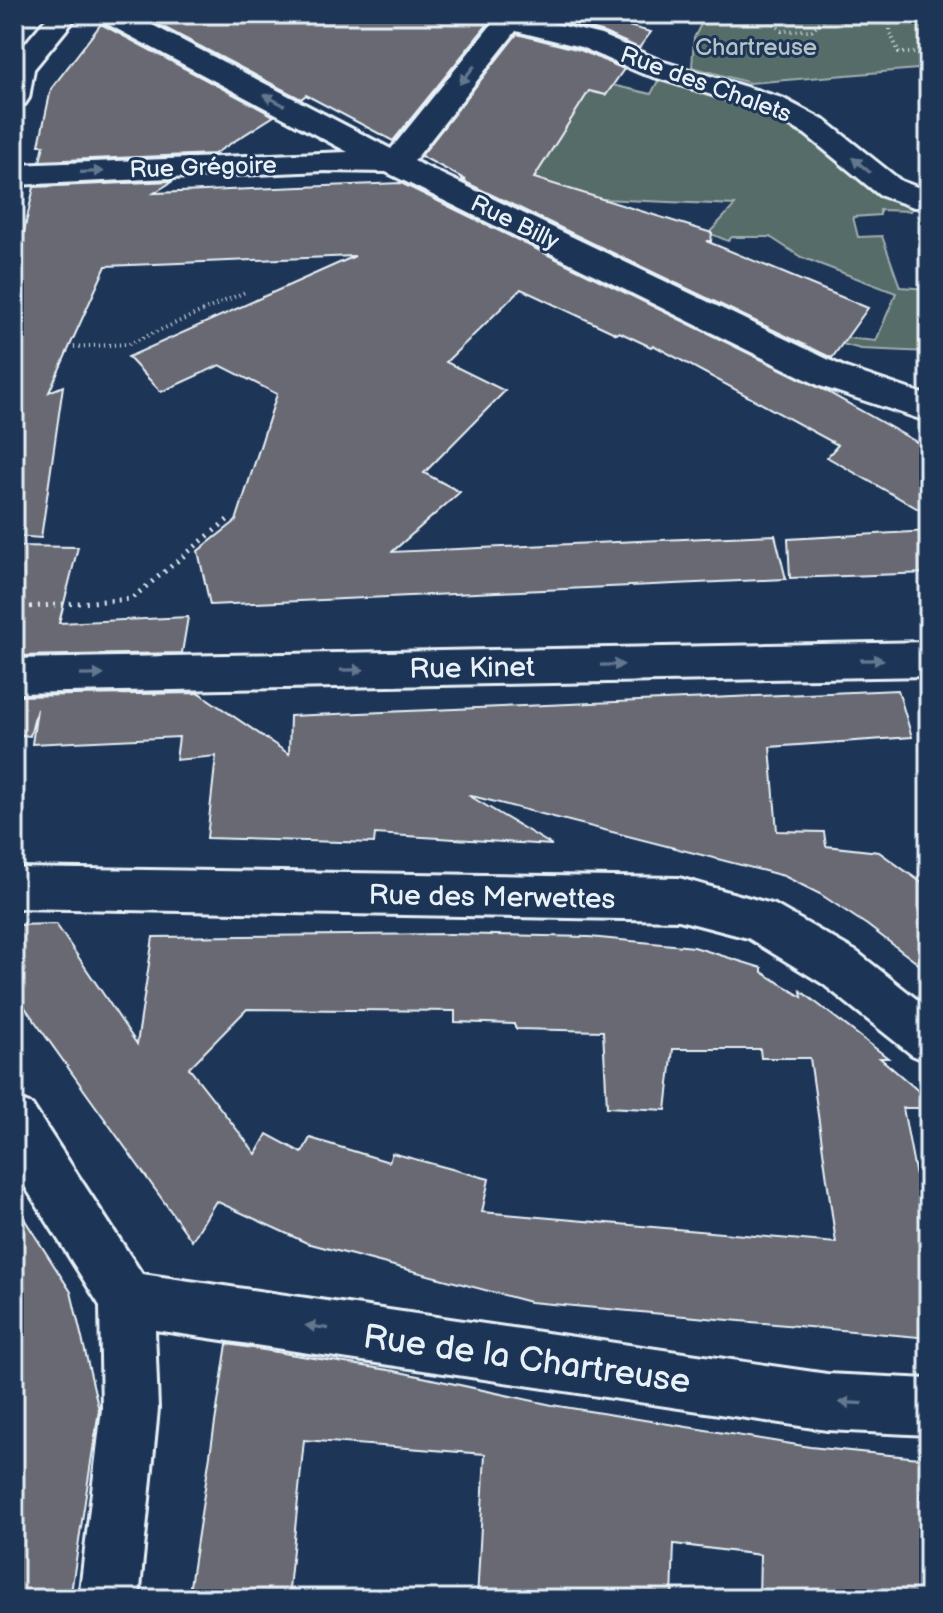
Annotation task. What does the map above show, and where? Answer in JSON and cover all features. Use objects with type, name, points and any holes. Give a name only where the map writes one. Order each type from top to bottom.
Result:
[{"type":"street","points":[[14,98],[27,38],[65,14]]},
{"type":"street","name":"Rue Billy","points":[[110,14],[394,163],[833,377],[929,409]]},
{"type":"street","points":[[394,163],[513,18]]},
{"type":"street","name":"Rue des Chalets","points":[[513,18],[591,41],[651,67],[771,104],[816,128],[890,188],[914,197],[929,197]]},
{"type":"street","points":[[270,165],[310,119]]},
{"type":"street","name":"Rue Grégoire","points":[[14,175],[324,161],[394,163]]},
{"type":"street","name":"Rue Kinet","points":[[14,676],[929,659]]},
{"type":"street","name":"Rue des Merwettes","points":[[14,888],[679,899],[759,920],[840,968],[929,1039]]},
{"type":"street","points":[[14,1123],[127,1299],[130,1409],[109,1599]]},
{"type":"street","name":"Rue de la Chartreuse","points":[[127,1299],[827,1402],[929,1407]]},
{"type":"path","points":[[763,14],[782,31],[812,30],[829,14]]},
{"type":"path","points":[[890,14],[890,32],[899,53],[929,53]]},
{"type":"path","points":[[69,347],[129,344],[245,292]]},
{"type":"path","points":[[14,608],[131,599],[231,517]]},
{"type":"green space","name":"Chartreuse","points":[[706,14],[929,14],[929,68],[750,83],[692,67],[694,38]]},
{"type":"green space","points":[[659,79],[741,100],[788,119],[864,183],[915,203],[911,211],[880,210],[880,215],[853,217],[858,237],[882,236],[900,287],[929,289],[929,352],[861,349],[842,344],[847,338],[876,341],[896,293],[801,257],[770,237],[732,237],[728,241],[709,233],[735,205],[601,199],[441,152],[535,177],[580,88],[612,85],[651,94]]},
{"type":"building","points":[[138,14],[496,14],[393,141],[306,95],[301,99]]},
{"type":"building","points":[[632,14],[624,25],[651,32],[639,48],[602,32],[532,15]]},
{"type":"building","points":[[101,24],[274,116],[214,154],[40,161],[44,145],[39,145],[51,89]]},
{"type":"building","points":[[517,34],[580,50],[624,69],[606,95],[589,91],[534,178],[712,233],[711,241],[706,241],[868,308],[832,358],[461,180],[466,180],[421,156]]},
{"type":"building","points":[[173,181],[154,193],[401,183],[824,390],[929,449],[929,515],[827,457],[838,445],[653,345],[651,347],[619,332],[617,334],[521,289],[446,362],[505,391],[424,473],[460,492],[392,552],[775,535],[786,579],[210,605],[198,551],[236,521],[277,394],[220,365],[161,392],[128,357],[355,256],[106,266],[49,392],[63,386],[41,538],[14,536],[14,297],[34,187]]},
{"type":"building","points":[[929,531],[929,573],[790,578],[788,539]]},
{"type":"building","points":[[14,546],[78,547],[59,623],[188,617],[182,653],[14,656]]},
{"type":"building","points":[[898,690],[912,737],[770,747],[777,831],[824,832],[826,846],[879,852],[929,888],[929,972],[867,925],[820,894],[784,876],[468,795],[552,845],[375,834],[374,843],[207,838],[216,756],[176,760],[179,737],[32,744],[37,709],[30,736],[14,734],[14,696],[199,693],[289,754],[290,716]]},
{"type":"building","points":[[56,924],[137,1044],[153,937],[449,934],[589,937],[694,947],[762,968],[762,972],[802,997],[801,991],[888,1058],[880,1058],[929,1100],[929,1108],[903,1108],[929,1245],[929,1338],[530,1302],[307,1243],[216,1201],[192,1241],[14,992],[14,925]],"holes":[[[247,1009],[455,1011],[455,1022],[514,1024],[516,1029],[603,1031],[607,1107],[666,1110],[673,1049],[760,1049],[761,1058],[810,1058],[836,1243],[482,1212],[489,1179],[392,1153],[389,1162],[310,1138],[302,1153],[267,1134],[256,1154],[189,1068]]]},
{"type":"building","points":[[14,1203],[71,1292],[99,1410],[70,1599],[14,1599]]},
{"type":"building","points":[[227,1344],[395,1371],[552,1405],[810,1447],[929,1459],[929,1599],[759,1599],[760,1555],[674,1544],[672,1599],[477,1599],[485,1454],[304,1440],[288,1599],[188,1599]]}]
